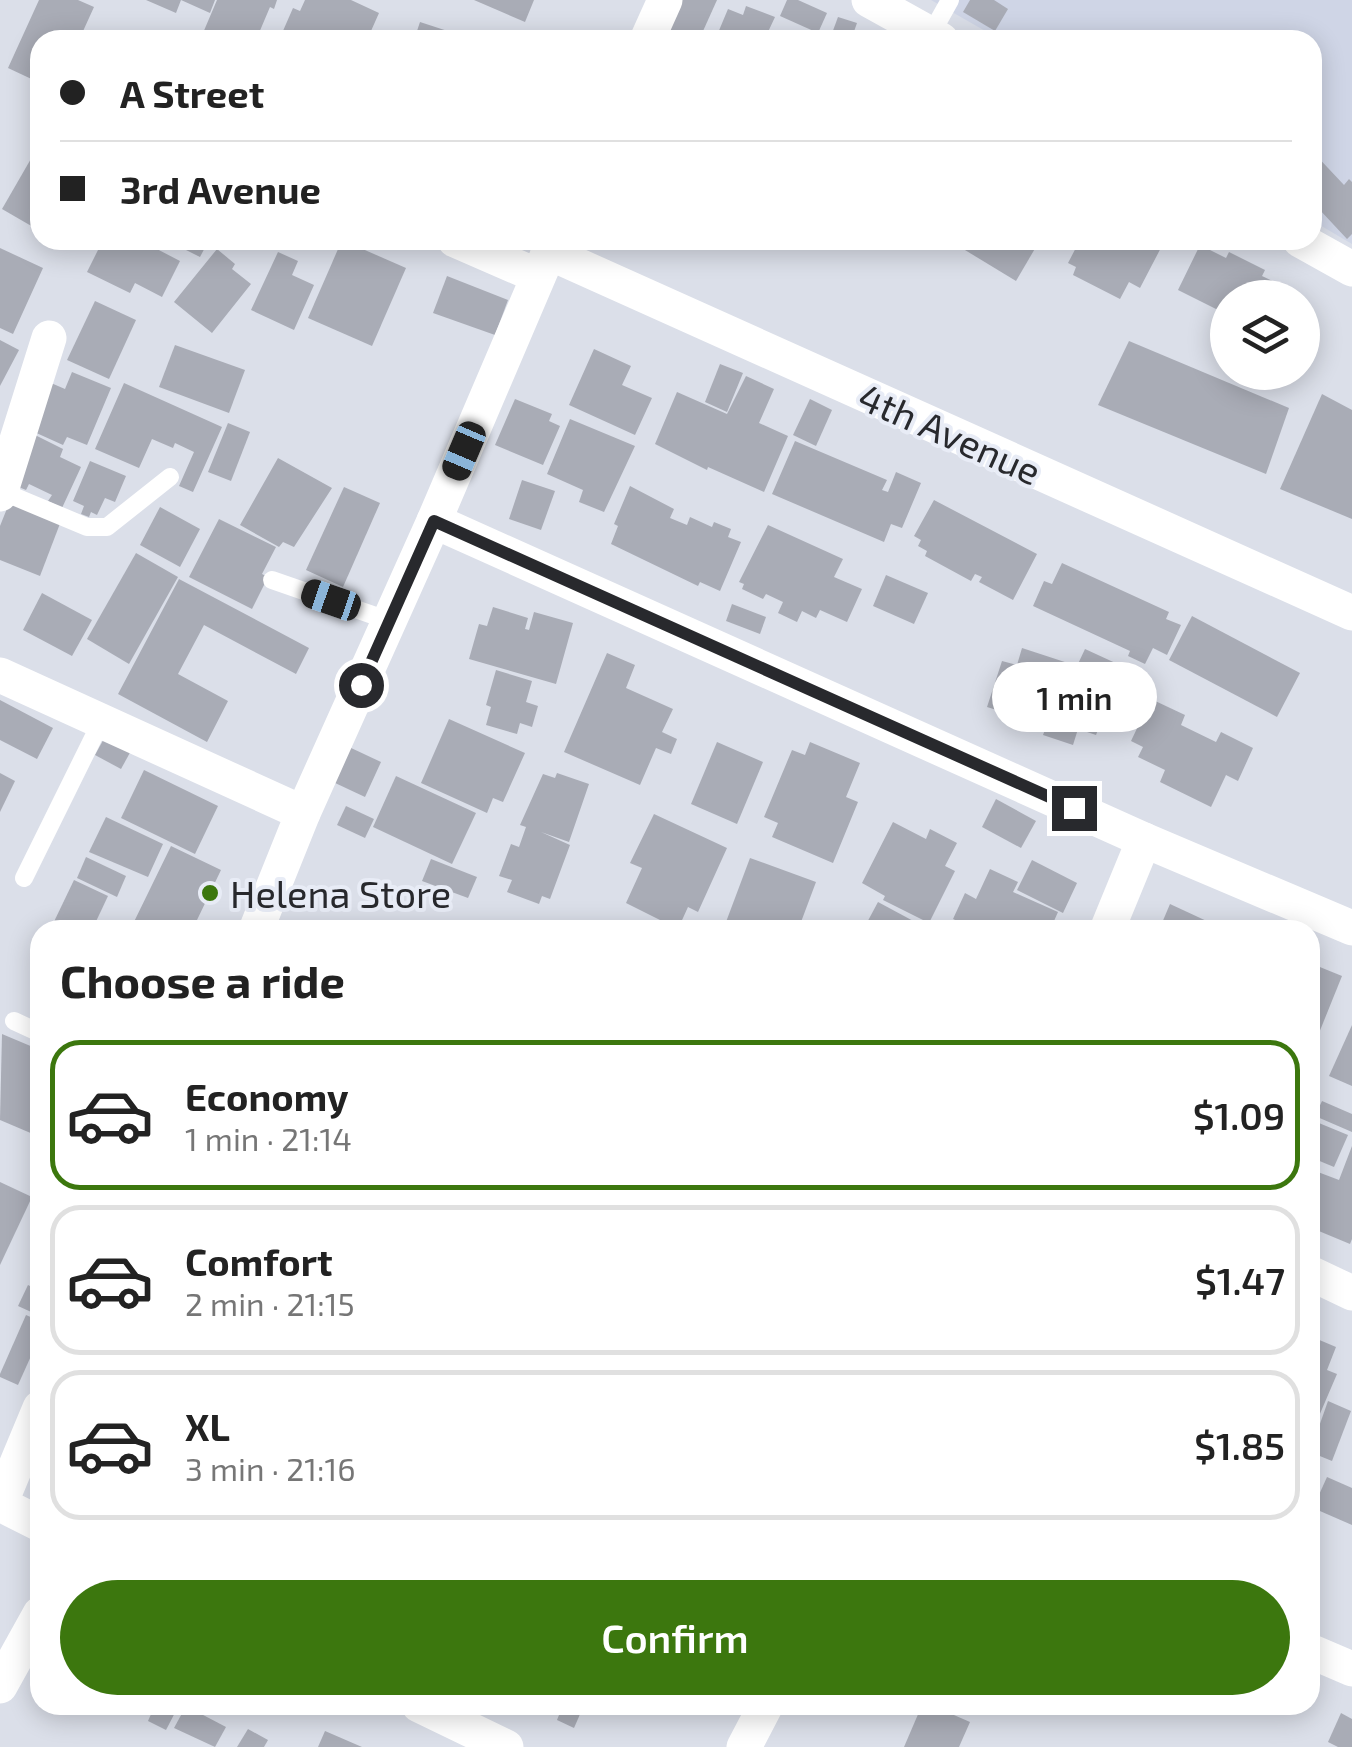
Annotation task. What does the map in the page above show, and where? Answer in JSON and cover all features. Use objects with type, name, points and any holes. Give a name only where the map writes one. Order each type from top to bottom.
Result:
[{"type":"street","points":[[652,30],[666,0]]},
{"type":"street","points":[[868,0],[923,30]]},
{"type":"street","name":"4th Avenue","points":[[512,250],[547,256],[1352,613]]},
{"type":"street","points":[[1318,250],[1352,269]]},
{"type":"street","points":[[260,920],[547,256]]},
{"type":"street","points":[[0,492],[49,338]]},
{"type":"street","points":[[434,521],[1144,840],[1352,928]]},
{"type":"street","points":[[0,675],[303,813]]},
{"type":"street","points":[[1111,920],[1144,840]]},
{"type":"street","points":[[1320,1278],[1352,1293]]},
{"type":"street","points":[[30,1432],[0,1504],[30,1519]]},
{"type":"street","points":[[0,1686],[30,1632]]},
{"type":"street","points":[[1320,1656],[1352,1670]]},
{"type":"street","points":[[439,1715],[506,1747]]},
{"type":"street","points":[[744,1747],[761,1715]]},
{"type":"lane","points":[[939,30],[950,0]]},
{"type":"lane","points":[[0,492],[87,527],[107,527],[170,476]]},
{"type":"lane","points":[[272,580],[390,621]]},
{"type":"lane","points":[[24,878],[102,722]]},
{"type":"lane","points":[[14,1021],[30,1028]]},
{"type":"shaded area","points":[[931,0],[1352,0],[1352,244],[1322,226],[1322,30],[984,30]]},
{"type":"building","points":[[39,0],[78,0],[94,7],[84,30],[30,30],[30,78],[8,68]]},
{"type":"building","points":[[146,0],[181,0],[176,13]]},
{"type":"building","points":[[181,0],[215,0],[210,13]]},
{"type":"building","points":[[217,0],[277,0],[260,30],[204,30]]},
{"type":"building","points":[[305,0],[351,0],[379,13],[371,30],[283,30],[293,8],[300,11]]},
{"type":"building","points":[[474,0],[534,0],[525,22]]},
{"type":"building","points":[[675,0],[717,0],[704,30],[662,30]]},
{"type":"building","points":[[787,0],[798,0],[827,13],[819,30],[780,16]]},
{"type":"building","points":[[970,0],[994,0],[1008,9],[996,30],[963,12]]},
{"type":"building","points":[[746,6],[775,17],[769,30],[719,30],[728,9],[743,15]]},
{"type":"building","points":[[838,17],[857,23],[855,30],[833,30]]},
{"type":"building","points":[[420,22],[444,30],[417,30]]},
{"type":"building","points":[[30,160],[30,225],[2,209]]},
{"type":"building","points":[[1322,162],[1344,185],[1349,179],[1352,182],[1352,234],[1347,239],[1322,212]]},
{"type":"building","points":[[0,248],[43,268],[13,334],[0,328]]},
{"type":"building","points":[[98,250],[159,250],[180,261],[162,297],[135,283],[130,293],[87,272]]},
{"type":"building","points":[[216,250],[235,264],[232,269],[251,284],[212,333],[174,302]]},
{"type":"building","points":[[338,250],[365,250],[406,268],[372,346],[308,318]]},
{"type":"building","points":[[965,250],[1034,250],[1016,281]]},
{"type":"building","points":[[1075,250],[1160,250],[1140,288],[1129,282],[1120,299],[1073,275],[1076,267],[1068,263]]},
{"type":"building","points":[[1198,250],[1210,250],[1226,258],[1229,252],[1265,270],[1262,276],[1270,280],[1210,280],[1210,306],[1178,290]]},
{"type":"building","points":[[278,252],[298,261],[292,275],[314,285],[294,330],[251,310]]},
{"type":"building","points":[[447,276],[508,300],[495,335],[433,313]]},
{"type":"building","points":[[95,301],[136,320],[109,379],[67,360]]},
{"type":"building","points":[[0,340],[19,350],[0,386]]},
{"type":"building","points":[[1129,341],[1210,375],[1210,390],[1246,390],[1289,408],[1266,474],[1098,405]]},
{"type":"building","points":[[175,345],[245,370],[229,413],[159,387]]},
{"type":"building","points":[[594,349],[631,366],[622,385],[652,398],[635,435],[569,405]]},
{"type":"building","points":[[720,364],[743,373],[727,412],[705,402]]},
{"type":"building","points":[[72,372],[111,388],[87,445],[67,437],[63,445],[32,431],[51,383],[65,389]]},
{"type":"building","points":[[746,376],[774,389],[759,423],[788,436],[764,492],[655,444],[677,392],[727,414]]},
{"type":"building","points":[[124,383],[222,427],[193,492],[179,486],[194,452],[175,443],[173,448],[152,439],[139,468],[95,449]]},
{"type":"building","points":[[1322,394],[1352,410],[1352,519],[1280,489]]},
{"type":"building","points":[[515,399],[552,414],[549,421],[560,426],[543,465],[495,445]]},
{"type":"building","points":[[810,399],[832,410],[816,446],[793,435]]},
{"type":"building","points":[[570,419],[635,446],[604,512],[579,502],[583,490],[547,474]]},
{"type":"building","points":[[228,423],[250,432],[231,481],[208,472]]},
{"type":"building","points":[[31,433],[63,449],[60,457],[81,467],[62,508],[48,501],[52,495],[29,484],[26,490],[9,483]]},
{"type":"building","points":[[795,441],[887,480],[882,490],[888,492],[896,472],[921,483],[902,528],[891,524],[884,542],[772,494]]},
{"type":"building","points":[[278,458],[332,488],[294,547],[283,542],[279,547],[240,525]]},
{"type":"building","points":[[90,461],[126,476],[115,502],[105,498],[97,515],[91,512],[89,517],[81,514],[84,506],[73,501]]},
{"type":"building","points":[[522,480],[555,491],[541,530],[509,519]]},
{"type":"building","points":[[630,486],[674,509],[670,518],[687,525],[690,517],[712,527],[714,522],[731,529],[728,537],[741,542],[720,591],[700,582],[698,586],[611,544],[618,526],[614,524]]},
{"type":"building","points":[[344,487],[380,503],[343,587],[306,570]]},
{"type":"building","points":[[934,500],[1037,554],[1013,600],[979,582],[982,577],[975,574],[971,581],[925,556],[927,551],[918,546],[921,540],[914,536]]},
{"type":"building","points":[[10,501],[61,521],[40,576],[0,560],[0,526]]},
{"type":"building","points":[[160,507],[200,529],[180,567],[140,545]]},
{"type":"building","points":[[219,519],[276,547],[262,574],[268,577],[252,609],[189,577]]},
{"type":"building","points":[[768,525],[843,559],[834,577],[862,589],[847,622],[820,610],[816,618],[802,611],[797,622],[778,613],[783,602],[766,594],[763,599],[742,589],[744,584],[739,582]]},
{"type":"building","points":[[136,553],[178,577],[129,664],[87,639]]},
{"type":"building","points":[[1062,563],[1169,612],[1166,619],[1181,625],[1167,655],[1153,648],[1145,664],[1128,656],[1130,651],[1033,606],[1044,581],[1052,584]]},
{"type":"building","points":[[886,575],[928,593],[914,624],[873,606]]},
{"type":"building","points":[[179,579],[309,648],[296,674],[204,625],[178,674],[228,701],[207,742],[118,694]]},
{"type":"building","points":[[42,593],[92,620],[72,656],[23,630]]},
{"type":"building","points":[[732,604],[766,617],[760,634],[726,621]]},
{"type":"building","points":[[493,607],[528,618],[525,629],[529,630],[534,612],[573,623],[556,684],[469,659],[479,624],[487,626]]},
{"type":"building","points":[[1192,616],[1300,673],[1277,717],[1169,660]]},
{"type":"building","points":[[1022,648],[1077,666],[1073,679],[1091,685],[1093,679],[1127,690],[1118,720],[1104,714],[1096,735],[1078,729],[1073,745],[1043,735],[1047,724],[1022,716],[1025,708],[1007,702],[1003,712],[987,707],[1002,661],[1017,665]]},
{"type":"building","points":[[1085,649],[1122,666],[1114,683],[1095,674],[1092,679],[1081,674],[1083,669],[1077,666]]},
{"type":"building","points":[[607,653],[635,665],[626,688],[673,709],[662,732],[677,739],[671,754],[656,748],[640,785],[564,752]]},
{"type":"building","points":[[496,670],[532,681],[526,702],[538,706],[532,727],[520,723],[517,734],[486,725],[491,707],[486,705]]},
{"type":"building","points":[[1151,699],[1185,715],[1181,725],[1216,742],[1221,732],[1253,748],[1238,781],[1226,775],[1211,807],[1160,782],[1165,770],[1138,757],[1143,747],[1131,741]]},
{"type":"building","points":[[0,700],[53,728],[37,759],[0,740]]},
{"type":"building","points":[[449,719],[525,753],[503,802],[493,798],[487,813],[421,783]]},
{"type":"building","points":[[106,735],[132,749],[121,769],[95,755]]},
{"type":"building","points":[[717,742],[763,762],[737,824],[691,804]]},
{"type":"building","points":[[810,742],[860,763],[846,797],[858,802],[833,863],[772,837],[778,823],[764,817],[792,750],[805,755]]},
{"type":"building","points":[[349,747],[381,762],[365,797],[333,782]]},
{"type":"building","points":[[144,770],[218,806],[195,854],[121,818]]},
{"type":"building","points":[[0,773],[15,781],[0,812]]},
{"type":"building","points":[[557,773],[589,784],[569,842],[541,832],[570,845],[550,899],[542,896],[539,904],[507,892],[512,880],[499,876],[511,844],[519,847],[526,827],[520,825],[543,774],[555,778]]},
{"type":"building","points":[[396,776],[476,813],[452,864],[373,827]]},
{"type":"building","points":[[996,799],[1036,821],[1021,848],[982,827]]},
{"type":"building","points":[[346,806],[374,819],[365,838],[337,825]]},
{"type":"building","points":[[654,814],[727,848],[698,912],[688,907],[682,920],[660,920],[626,903],[642,868],[630,863]]},
{"type":"building","points":[[106,817],[163,844],[148,877],[89,852]]},
{"type":"building","points":[[893,822],[926,839],[930,829],[957,843],[945,866],[955,871],[930,920],[883,900],[885,896],[862,883]]},
{"type":"building","points":[[171,846],[221,870],[197,920],[135,920]]},
{"type":"building","points":[[86,857],[126,876],[117,897],[77,878]]},
{"type":"building","points":[[750,858],[816,882],[802,920],[727,920]]},
{"type":"building","points":[[431,859],[477,877],[468,898],[422,881]]},
{"type":"building","points":[[1032,860],[1077,883],[1063,913],[1017,890]]},
{"type":"building","points":[[990,869],[1018,882],[1013,892],[1058,912],[1054,920],[953,919],[965,893],[976,899]]},
{"type":"building","points":[[74,880],[108,896],[97,920],[55,920]]},
{"type":"building","points":[[878,902],[911,920],[868,920]]},
{"type":"building","points":[[1170,904],[1204,920],[1163,920]]},
{"type":"building","points":[[1320,967],[1342,976],[1320,1031]]},
{"type":"building","points":[[1352,1025],[1352,1086],[1329,1076]]},
{"type":"building","points":[[2,1034],[30,1046],[30,1133],[0,1120]]},
{"type":"building","points":[[1322,1101],[1352,1114],[1352,1132],[1320,1118]]},
{"type":"building","points":[[1320,1123],[1348,1135],[1334,1167],[1320,1161]]},
{"type":"building","points":[[1352,1146],[1350,1244],[1320,1232],[1320,1173],[1339,1180]]},
{"type":"building","points":[[0,1182],[30,1196],[30,1201],[0,1265]]},
{"type":"building","points":[[28,1285],[30,1286],[30,1311],[18,1306]]},
{"type":"building","points":[[26,1315],[30,1317],[30,1358],[18,1385],[0,1374]]},
{"type":"building","points":[[1320,1340],[1336,1347],[1327,1370],[1337,1374],[1320,1414]]},
{"type":"building","points":[[1328,1401],[1351,1411],[1332,1461],[1320,1456],[1320,1424]]},
{"type":"building","points":[[1327,1477],[1352,1488],[1352,1525],[1320,1511],[1320,1492]]},
{"type":"building","points":[[1341,1713],[1352,1719],[1352,1747],[1328,1742]]},
{"type":"building","points":[[151,1715],[174,1715],[166,1730],[148,1721]]},
{"type":"building","points":[[181,1715],[203,1715],[226,1727],[215,1747],[174,1728]]},
{"type":"building","points":[[559,1715],[580,1715],[574,1728],[557,1720]]},
{"type":"building","points":[[918,1715],[954,1715],[970,1722],[959,1747],[904,1747]]},
{"type":"building","points":[[248,1729],[268,1740],[264,1747],[237,1747]]},
{"type":"building","points":[[325,1731],[362,1747],[318,1747]]},
{"type":"place","name":"Helena Store","points":[[210,893]]},
{"type":"route","points":[[361,685],[434,521],[1074,808]]}]
